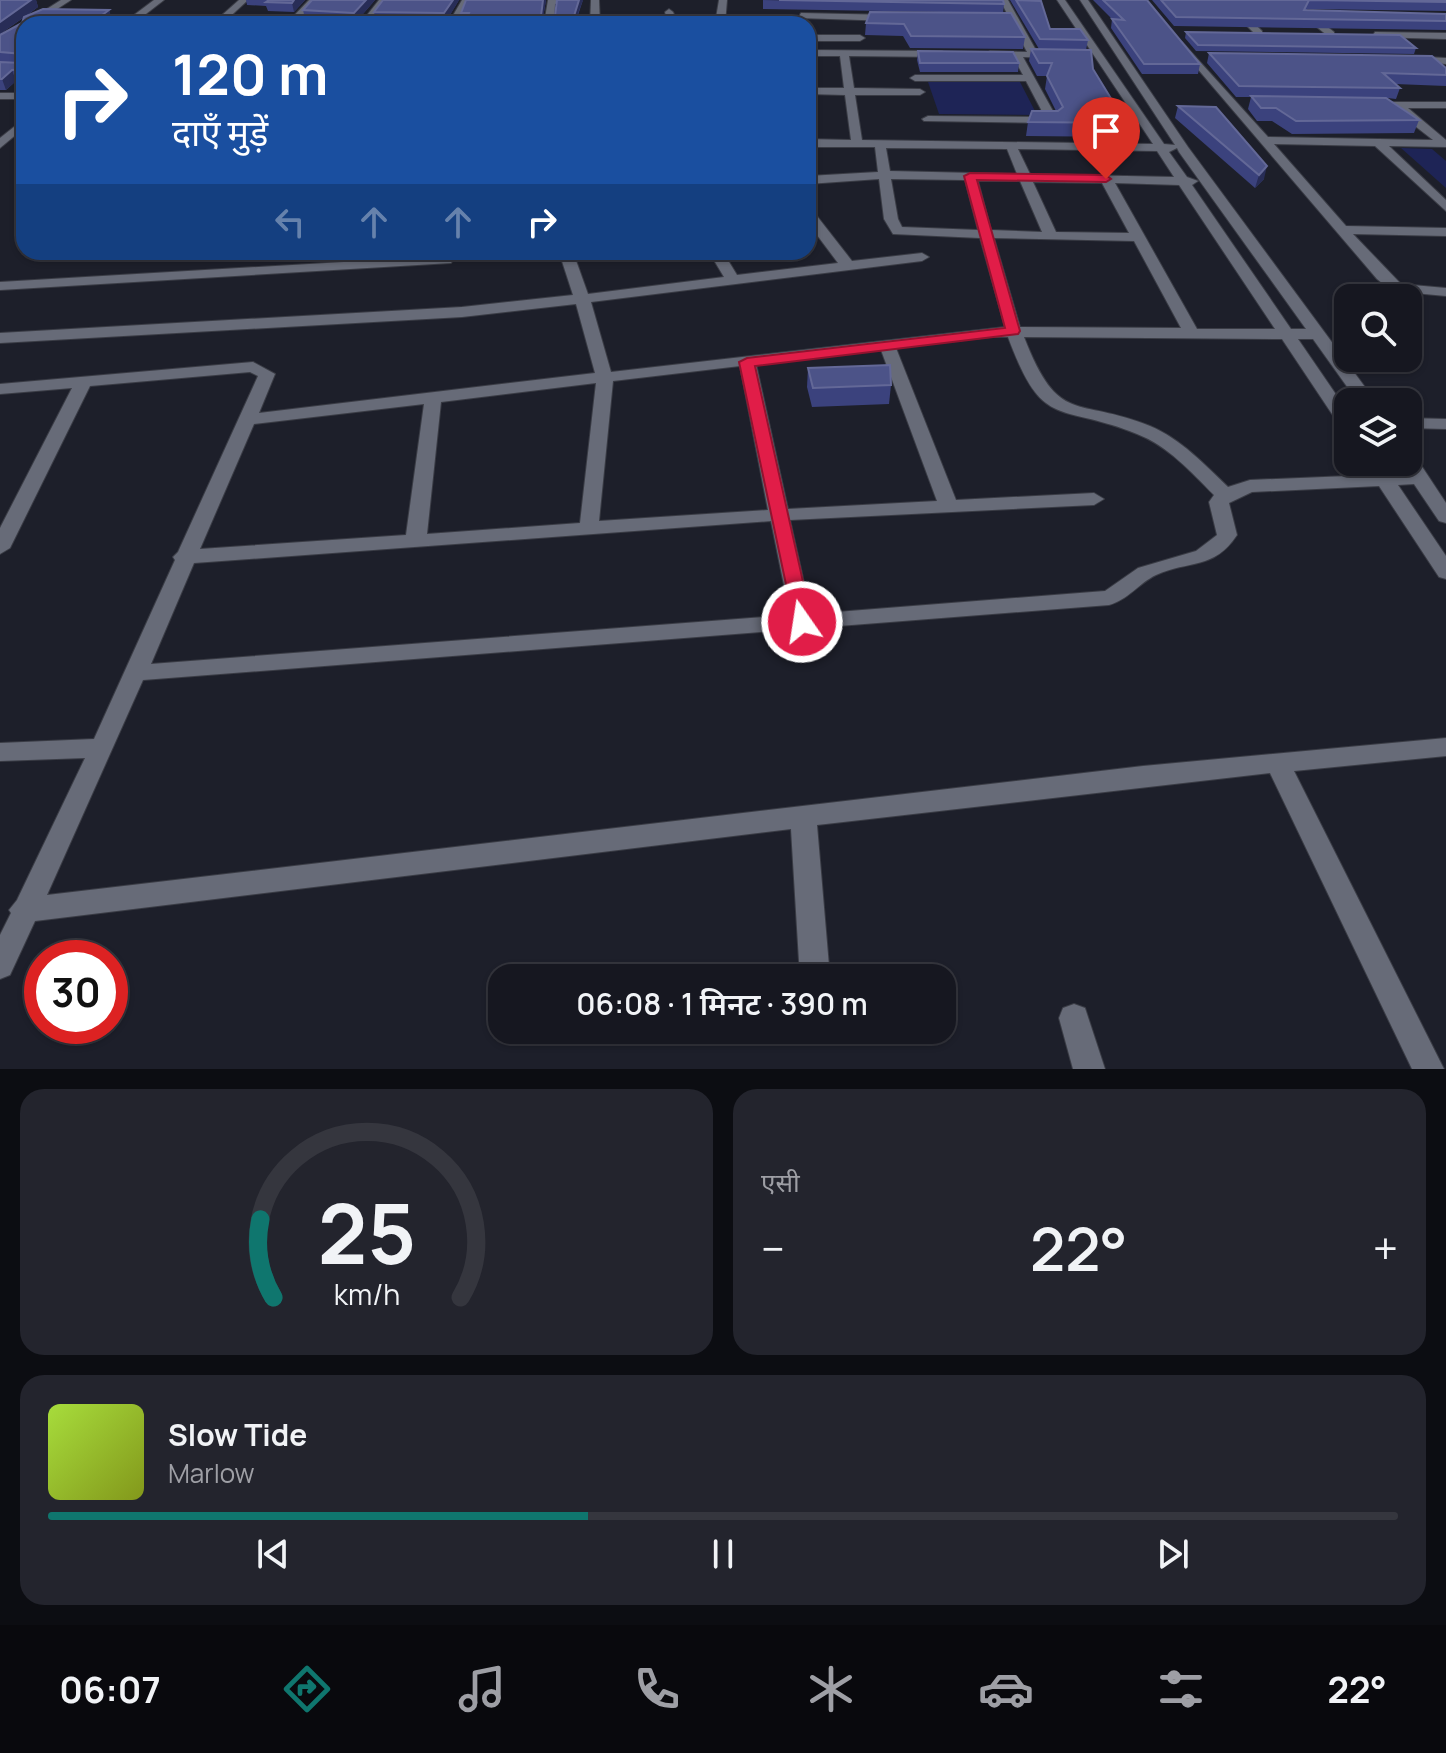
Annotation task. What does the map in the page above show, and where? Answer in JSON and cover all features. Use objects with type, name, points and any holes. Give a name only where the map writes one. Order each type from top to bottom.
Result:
[{"type":"street","points":[[41,16],[67,0]]},
{"type":"street","points":[[138,16],[160,0]]},
{"type":"street","points":[[226,16],[244,0]]},
{"type":"street","points":[[299,16],[314,0]]},
{"type":"street","points":[[549,16],[550,3],[567,0]]},
{"type":"street","points":[[1004,0],[1034,55]]},
{"type":"street","points":[[1061,0],[1334,404]]},
{"type":"street","points":[[1084,0],[1183,149],[1356,388]]},
{"type":"street","points":[[1225,0],[1259,33]]},
{"type":"street","points":[[1234,0],[1248,0]]},
{"type":"street","points":[[1305,1],[1290,1],[1331,34]]},
{"type":"street","points":[[669,12],[670,16]]},
{"type":"street","points":[[1307,15],[1323,15]]},
{"type":"street","points":[[816,16],[904,18]]},
{"type":"street","points":[[856,17],[863,53]]},
{"type":"street","points":[[1000,19],[1016,19]]},
{"type":"street","points":[[12,34],[16,31]]},
{"type":"street","points":[[1171,32],[1391,284],[1407,290],[1446,292]]},
{"type":"street","points":[[1244,33],[1273,34]]},
{"type":"street","points":[[1316,34],[1345,34]]},
{"type":"street","points":[[1359,35],[1446,36]]},
{"type":"street","points":[[816,38],[876,40]]},
{"type":"street","points":[[982,42],[1028,42]]},
{"type":"street","points":[[816,53],[955,54]]},
{"type":"street","points":[[844,53],[857,143]]},
{"type":"street","points":[[908,53],[936,144]]},
{"type":"street","points":[[970,54],[1066,55]]},
{"type":"street","points":[[1017,55],[1065,147]]},
{"type":"street","points":[[1082,56],[1122,57]]},
{"type":"street","points":[[1193,57],[1208,57]]},
{"type":"street","points":[[1397,59],[1445,60]]},
{"type":"street","points":[[915,78],[1030,78]]},
{"type":"street","points":[[816,91],[920,92]]},
{"type":"street","points":[[1233,103],[1248,104]]},
{"type":"street","points":[[1383,105],[1446,105]]},
{"type":"street","points":[[1398,105],[1445,145]]},
{"type":"street","points":[[928,119],[1052,120]]},
{"type":"street","points":[[16,129],[0,144],[16,143]]},
{"type":"street","points":[[1265,140],[1445,145]]},
{"type":"street","points":[[1378,142],[1446,207]]},
{"type":"street","points":[[816,143],[1183,149]]},
{"type":"street","points":[[880,144],[891,219],[898,231],[989,236],[1138,237]]},
{"type":"street","points":[[1011,146],[1051,236]]},
{"type":"street","points":[[816,179],[884,175],[1208,182]]},
{"type":"street","points":[[970,176],[1013,331],[1032,378],[1050,401],[1126,424],[1166,442],[1225,495]]},
{"type":"street","points":[[1106,179],[1192,334]]},
{"type":"street","points":[[816,224],[848,266]]},
{"type":"street","points":[[1343,230],[1446,232]]},
{"type":"street","points":[[0,338],[462,312],[922,257]]},
{"type":"street","points":[[0,286],[446,260]]},
{"type":"street","points":[[569,260],[605,378],[589,527]]},
{"type":"street","points":[[721,260],[733,280]]},
{"type":"street","points":[[250,419],[1013,331],[1316,334]]},
{"type":"street","points":[[887,344],[949,506]]},
{"type":"street","points":[[747,362],[776,515],[802,622]]},
{"type":"street","points":[[0,389],[253,367],[267,374],[250,419],[183,557],[102,748],[23,910],[0,966]]},
{"type":"street","points":[[0,548],[84,381]]},
{"type":"street","points":[[416,538],[433,398]]},
{"type":"street","points":[[1422,423],[1446,424]]},
{"type":"street","points":[[133,673],[1109,598],[1132,586],[1146,571],[1217,548],[1227,535],[1219,509],[1225,495],[1250,486],[1334,476]]},
{"type":"street","points":[[1382,476],[1446,572]]},
{"type":"street","points":[[1410,476],[1420,478],[1446,517]]},
{"type":"street","points":[[183,557],[416,538],[776,515],[1094,499]]},
{"type":"street","points":[[23,910],[803,816],[1446,747]]},
{"type":"street","points":[[0,752],[102,748]]},
{"type":"street","points":[[1278,764],[1428,1069]]},
{"type":"street","points":[[803,816],[814,964]]},
{"type":"street","points":[[1074,1018],[1089,1069]]},
{"type":"shaded area","points":[[928,82],[1020,82],[1037,115],[939,114]]},
{"type":"shaded area","points":[[1401,148],[1432,149],[1446,161],[1446,188]]},
{"type":"building","points":[[0,0],[31,0],[0,22]]},
{"type":"building","points":[[294,0],[292,3],[266,2]]},
{"type":"building","points":[[312,0],[366,0],[354,13],[303,10]]},
{"type":"building","points":[[383,0],[453,0],[444,13],[374,12]]},
{"type":"building","points":[[466,0],[543,0],[541,16],[468,16],[469,13],[461,13]]},
{"type":"building","points":[[557,0],[579,0],[574,16],[555,16]]},
{"type":"building","points":[[779,0],[1003,0],[1004,4]]},
{"type":"building","points":[[1016,0],[1041,1],[1050,29],[1080,29],[1088,40],[1040,39]]},
{"type":"building","points":[[1103,0],[1147,0],[1200,64],[1144,64],[1112,19],[1124,20]]},
{"type":"building","points":[[1161,0],[1309,0],[1304,10],[1446,14],[1446,21],[1176,17]]},
{"type":"building","points":[[1309,0],[1446,0],[1446,2]]},
{"type":"building","points":[[43,9],[109,10],[101,16],[26,16]]},
{"type":"building","points":[[870,12],[1011,13],[1025,37],[911,36],[904,24],[866,23]]},
{"type":"building","points":[[16,26],[16,53],[0,52],[0,35]]},
{"type":"building","points":[[1186,32],[1400,35],[1416,48],[1198,45]]},
{"type":"building","points":[[1031,49],[1091,50],[1093,69],[1126,123],[1028,122],[1032,111],[1058,111],[1063,107],[1047,76],[1052,63],[1039,63]]},
{"type":"building","points":[[918,51],[1013,52],[1019,63],[920,63]]},
{"type":"building","points":[[1209,53],[1432,56],[1446,68],[1446,75],[1383,73],[1400,88],[1239,86]]},
{"type":"building","points":[[0,62],[16,63],[16,70],[0,79]]},
{"type":"building","points":[[1251,96],[1386,98],[1419,120],[1296,121],[1276,108],[1261,108]]},
{"type":"building","points":[[1178,106],[1216,107],[1267,166],[1259,175]]},
{"type":"building","points":[[890,365],[891,385],[813,388],[808,368]]},
{"type":"route","points":[[802,622],[776,515],[747,362],[1013,331],[970,176],[1106,179]]}]
